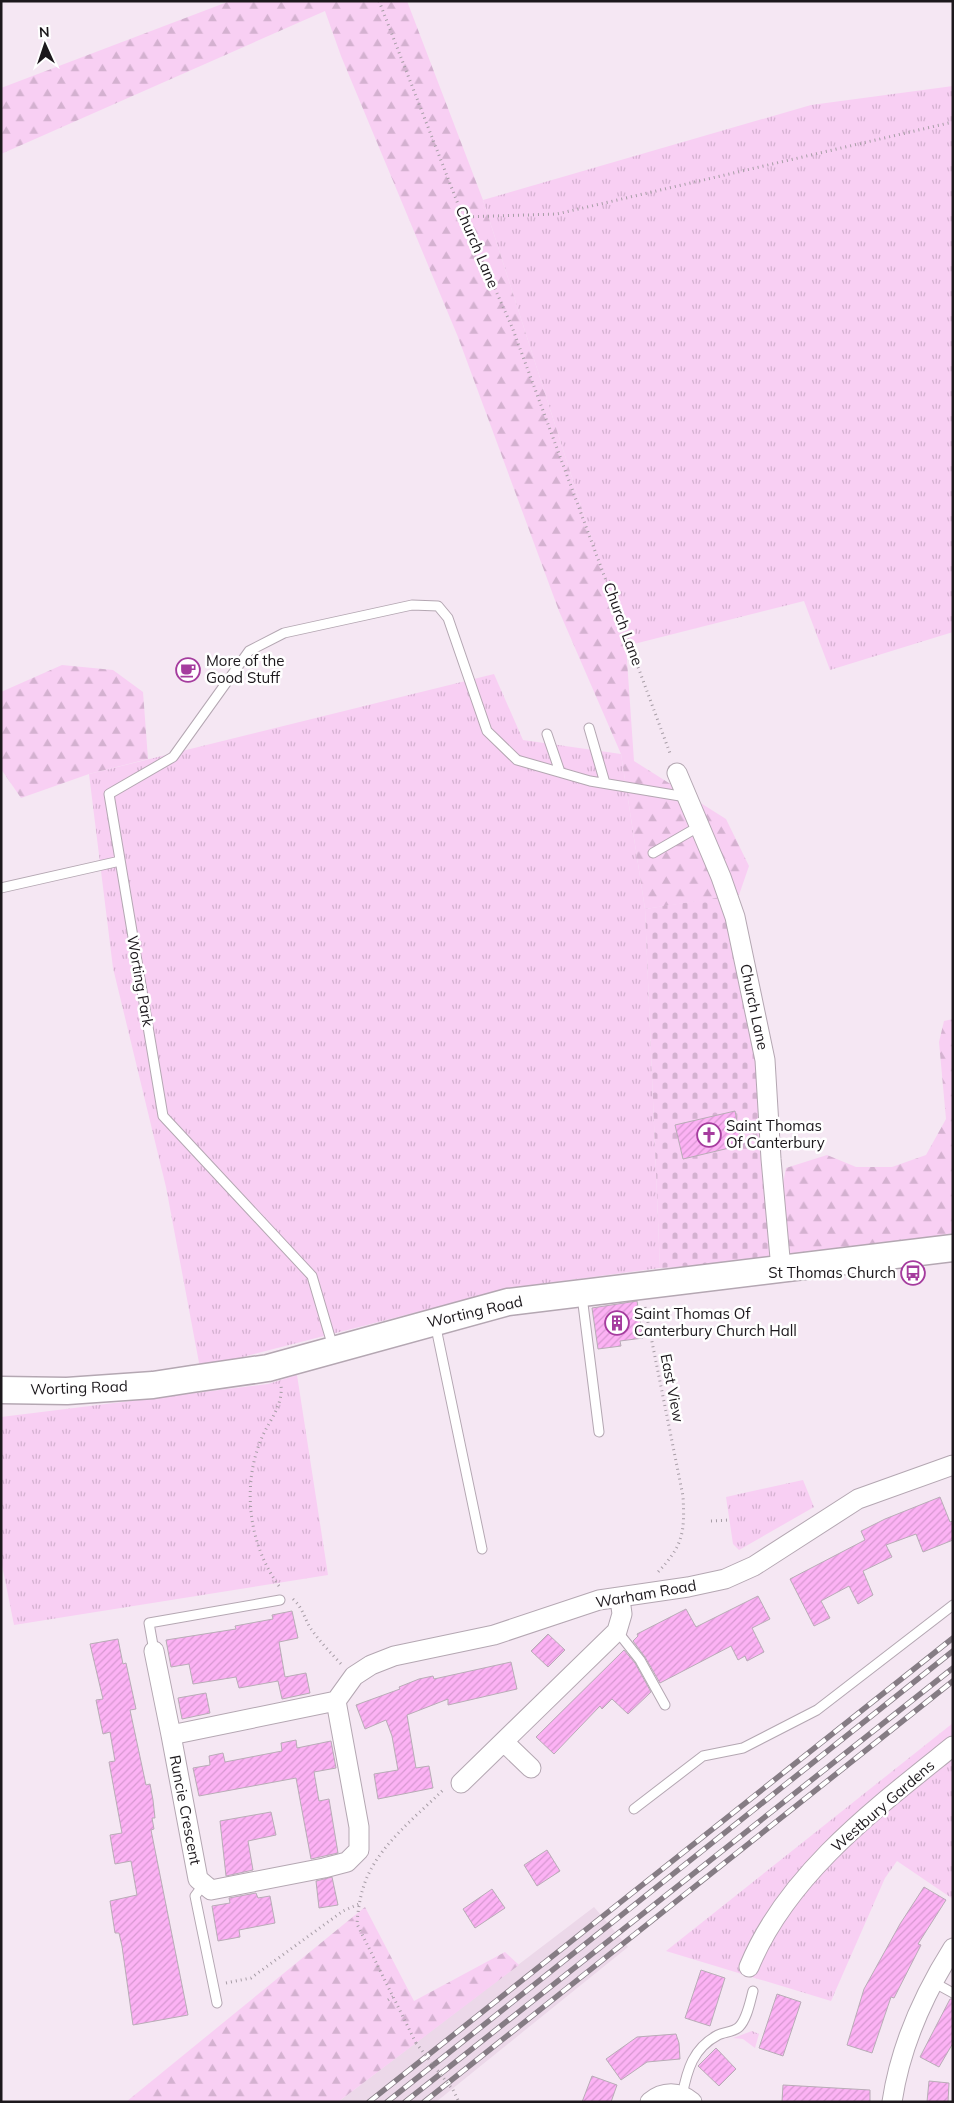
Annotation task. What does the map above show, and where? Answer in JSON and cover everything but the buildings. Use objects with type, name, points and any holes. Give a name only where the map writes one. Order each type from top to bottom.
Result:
[{"type":"main road","name":"Worting Road","points":[[1,1390],[67,1391],[153,1385],[268,1368],[434,1320],[508,1302],[641,1284],[953,1248]]},
{"type":"street","name":"Church Lane","points":[[677,773],[698,827],[721,877],[735,917],[765,1060],[771,1159],[781,1269]]},
{"type":"street","name":"Warham Road","points":[[336,1701],[354,1676],[371,1665],[394,1656],[494,1635],[599,1600],[620,1599],[725,1579],[754,1566],[858,1499],[953,1465]]},
{"type":"street","points":[[461,1783],[617,1631],[622,1614],[620,1599]]},
{"type":"street","points":[[154,1651],[171,1735]]},
{"type":"street","name":"Runcie Crescent","points":[[336,1701],[359,1827],[359,1850],[347,1862],[211,1890],[198,1879],[171,1735],[336,1701]]},
{"type":"street","points":[[504,1742],[531,1768]]},
{"type":"street","name":"Westbury Gardens","points":[[749,1967],[773,1921],[824,1858],[869,1814],[953,1746]]},
{"type":"street","points":[[892,2102],[911,2031],[932,1982],[953,1948]]},
{"type":"street","points":[[650,2102],[665,2094],[687,2099]]},
{"type":"lane","name":"Worting Park","points":[[334,1350],[312,1276],[164,1116],[109,794],[173,757],[249,651],[284,633],[412,605],[438,606],[448,618],[487,731],[517,760],[560,772]]},
{"type":"lane","points":[[590,728],[605,783]]},
{"type":"lane","points":[[546,734],[560,772],[605,783],[686,796]]},
{"type":"lane","points":[[653,853],[698,827]]},
{"type":"lane","points":[[1,888],[120,862]]},
{"type":"lane","points":[[581,1293],[599,1432]]},
{"type":"lane","points":[[434,1320],[482,1549]]},
{"type":"lane","points":[[154,1651],[149,1623],[280,1600]]},
{"type":"lane","points":[[634,1809],[703,1756],[743,1748],[817,1710],[953,1605]]},
{"type":"lane","points":[[617,1631],[640,1660],[665,1705]]},
{"type":"lane","points":[[204,1884],[195,1896],[217,2003]]},
{"type":"lane","points":[[932,1982],[953,1993]]},
{"type":"lane","points":[[687,2099],[686,2073],[694,2056],[704,2043],[720,2034],[738,2028],[743,2022],[753,1991]]},
{"type":"path","name":"Church Lane","points":[[379,1],[463,217],[512,326],[677,773]]},
{"type":"path","points":[[463,217],[557,214],[953,122]]},
{"type":"path","name":"East View","points":[[641,1284],[684,1496],[685,1523],[675,1555],[655,1575]]},
{"type":"path","points":[[280,1589],[269,1572],[260,1551],[254,1530],[250,1501],[252,1468],[263,1435],[280,1401],[281,1381]]},
{"type":"path","points":[[711,1521],[729,1520]]},
{"type":"path","points":[[288,1595],[304,1611],[309,1626],[321,1642],[346,1669]]},
{"type":"path","points":[[214,1986],[251,1978],[343,1911],[359,1904]]},
{"type":"path","points":[[357,1924],[416,2043],[459,2102]]},
{"type":"path","points":[[388,2000],[394,1996]]},
{"type":"shaded area","points":[[594,1907],[628,1947],[436,2102],[338,2102]]},
{"type":"green space","points":[[230,1],[407,1],[483,200],[626,646],[634,761],[726,819],[749,866],[739,895],[645,909],[621,754],[559,611],[458,337],[341,56],[325,11],[1,154],[1,88]]},
{"type":"green space","points":[[953,86],[953,632],[830,670],[804,601],[626,646],[483,200],[811,105]]},
{"type":"green space","points":[[62,665],[113,670],[143,692],[148,759],[89,774],[21,798],[1,769],[1,692]]},
{"type":"green space","points":[[494,674],[523,740],[621,754],[645,909],[660,1268],[511,1288],[200,1368],[166,1187],[113,968],[89,774]]},
{"type":"green space","points":[[728,896],[791,1260],[660,1268],[645,909]]},
{"type":"green space","points":[[953,1019],[953,1233],[791,1260],[786,1253],[780,1199],[786,1168],[827,1155],[856,1167],[892,1167],[926,1155],[946,1119],[939,1042],[944,1021]]},
{"type":"green space","points":[[297,1375],[328,1575],[14,1625],[1,1560],[1,1417],[268,1384]]},
{"type":"green space","points":[[803,1480],[814,1507],[739,1550],[733,1544],[726,1497]]},
{"type":"green space","points":[[953,1723],[953,1899],[897,1861],[885,1878],[831,2001],[666,1951]]},
{"type":"green space","points":[[365,1907],[414,2001],[505,1952],[519,1965],[338,2102],[126,2102]]},
{"type":"green space","points":[[752,2031],[759,2034],[755,2048],[743,2039],[733,2038]]},
{"type":"railway","points":[[369,2102],[953,1638]]},
{"type":"railway","points":[[387,2102],[953,1651]]},
{"type":"railway","points":[[405,2102],[953,1668]]},
{"type":"railway","points":[[424,2102],[953,1681]]},
{"type":"place","name":"More of the Good Stuff","points":[[188,670]]},
{"type":"place","name":"Saint Thomas Of Canterbury","points":[[709,1135]]},
{"type":"place","name":"St Thomas Church","points":[[913,1273]]},
{"type":"place","name":"Saint Thomas Of Canterbury Church Hall","points":[[617,1323]]}]
